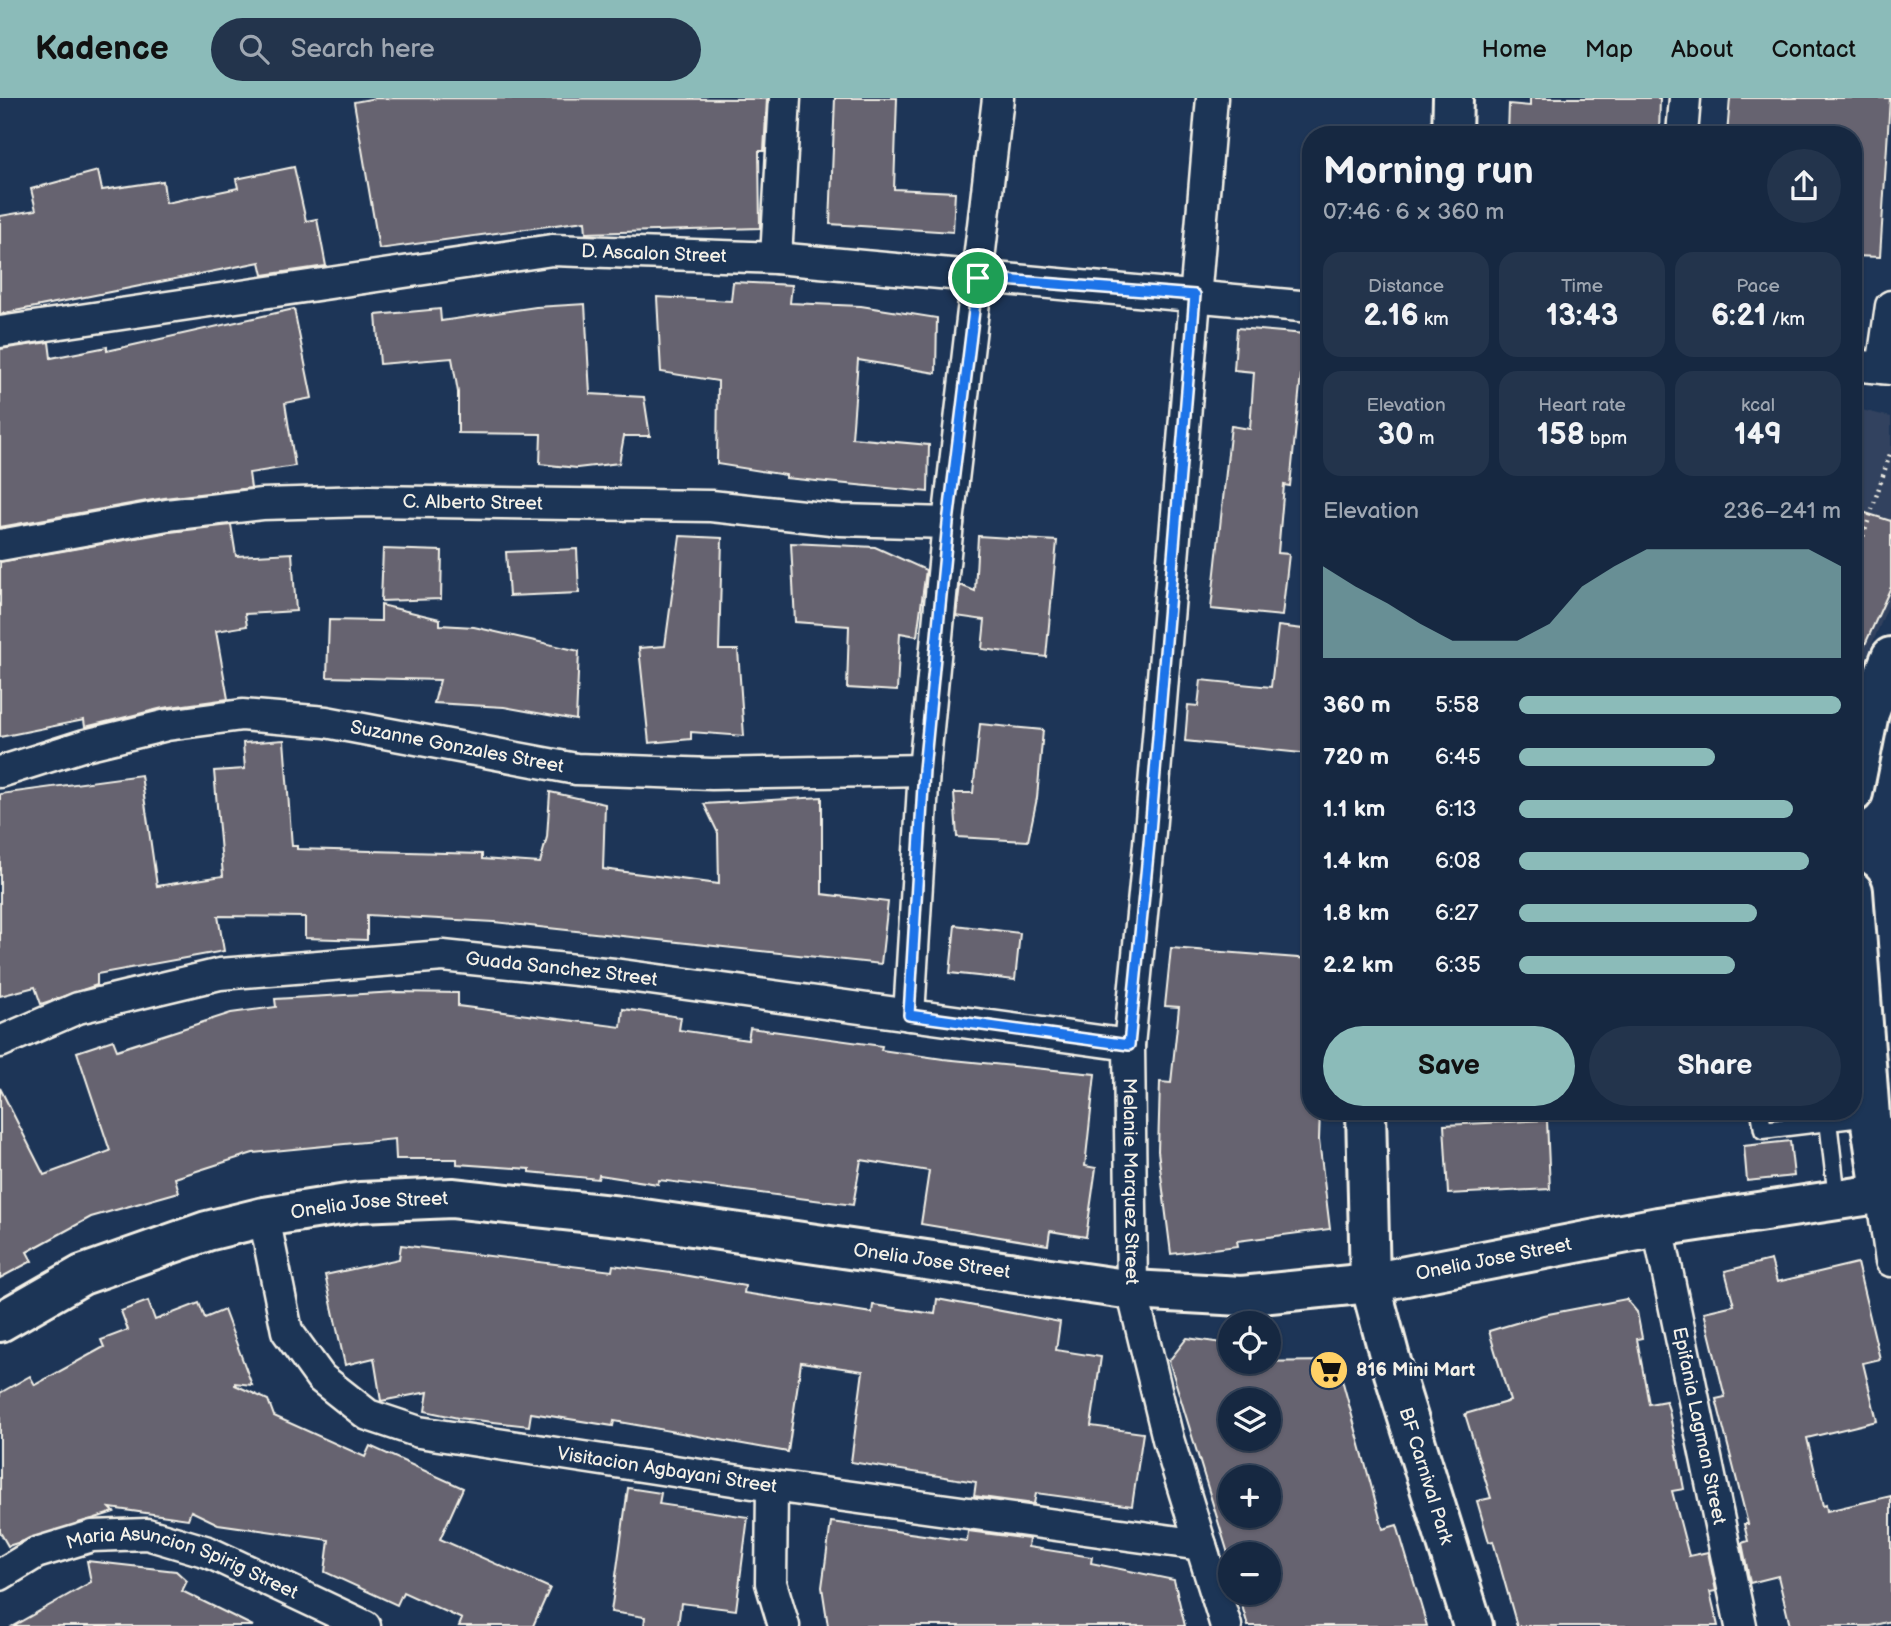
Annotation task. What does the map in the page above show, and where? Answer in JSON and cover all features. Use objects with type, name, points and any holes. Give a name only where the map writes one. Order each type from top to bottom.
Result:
[{"type":"main road","points":[[1452,126],[1453,98]]},
{"type":"main road","points":[[1862,733],[1891,657]]},
{"type":"main road","points":[[1862,1010],[1870,1116],[1886,1192]]},
{"type":"main road","name":"BF Carnival Park","points":[[1366,1120],[1370,1283],[1394,1373],[1473,1626]]},
{"type":"main road","name":"Onelia Jose Street","points":[[0,1322],[82,1275],[207,1231],[264,1217],[360,1202],[452,1198],[630,1217],[1132,1290],[1242,1296],[1370,1283],[1658,1227],[1886,1192]]},
{"type":"street","points":[[776,258],[785,98]]},
{"type":"street","points":[[909,1015],[924,770],[948,523],[998,98]]},
{"type":"street","name":"Melanie Marquez Street","points":[[1212,98],[1151,830],[1129,1045],[1132,1290],[1168,1438],[1226,1626]]},
{"type":"street","points":[[1683,126],[1685,98]]},
{"type":"street","name":"D. Ascalon Street","points":[[0,332],[552,250],[776,258],[1302,306]]},
{"type":"street","points":[[1876,367],[1891,306]]},
{"type":"street","name":"C. Alberto Street","points":[[0,545],[262,503],[369,501],[710,506],[840,520],[948,523]]},
{"type":"street","name":"Suzanne Gonzales Street","points":[[0,772],[85,745],[155,728],[242,715],[326,722],[576,769],[712,774],[924,770]]},
{"type":"street","name":"Guada Sanchez Street","points":[[0,1042],[78,1008],[220,974],[443,956],[614,974],[1129,1045]]},
{"type":"street","points":[[1886,1192],[1891,1261]]},
{"type":"street","name":"Visitacion Agbayani Street","points":[[264,1217],[287,1331],[321,1378],[368,1415],[419,1432],[772,1486],[1201,1545]]},
{"type":"street","name":"Epifania Lagman Street","points":[[1658,1227],[1741,1626]]},
{"type":"street","points":[[772,1486],[771,1583],[784,1626]]},
{"type":"street","name":"Maria Asuncion Spirig Street","points":[[0,1575],[36,1553],[92,1536],[147,1534],[208,1552],[365,1626]]},
{"type":"lane","points":[[1862,1117],[1870,1116]]},
{"type":"lane","points":[[1761,1120],[1763,1130],[1836,1120]]},
{"type":"lane","points":[[1828,1121],[1837,1198]]},
{"type":"path","points":[[1862,540],[1891,451]]},
{"type":"shaded area","points":[[1862,410],[1891,417],[1891,599],[1862,668]]},
{"type":"building","points":[[376,98],[767,99],[764,151],[759,151],[760,228],[586,233],[585,221],[379,249],[354,102]]},
{"type":"building","points":[[835,98],[897,98],[894,189],[955,192],[953,232],[830,224]]},
{"type":"building","points":[[1530,98],[1660,98],[1659,126],[1508,126],[1509,104],[1530,106]]},
{"type":"building","points":[[1730,98],[1890,98],[1880,257],[1862,256],[1862,126],[1728,126]]},
{"type":"building","points":[[294,167],[306,221],[317,219],[326,266],[263,275],[260,262],[0,314],[0,216],[36,210],[31,189],[98,171],[102,190],[163,181],[166,203],[238,188],[236,179]]},
{"type":"building","points":[[733,282],[792,285],[790,303],[861,306],[937,318],[936,373],[858,360],[852,438],[929,445],[928,492],[786,478],[786,475],[717,464],[718,381],[661,372],[657,297],[731,301]]},
{"type":"building","points":[[585,304],[590,394],[644,397],[650,436],[624,436],[619,463],[577,468],[540,464],[541,434],[458,433],[458,392],[452,358],[380,364],[376,315],[440,309],[441,321],[536,307]]},
{"type":"building","points":[[294,309],[312,398],[285,403],[295,466],[249,473],[251,488],[164,498],[0,527],[0,349],[49,342],[51,358],[107,347],[107,351]]},
{"type":"building","points":[[1237,328],[1302,334],[1302,364],[1290,486],[1284,485],[1278,553],[1289,554],[1282,616],[1211,609],[1231,426],[1250,429],[1254,372],[1234,370]]},
{"type":"building","points":[[1862,512],[1891,521],[1891,587],[1862,651]]},
{"type":"building","points":[[231,525],[236,556],[292,553],[296,611],[245,614],[247,626],[216,631],[228,699],[163,708],[85,727],[84,720],[0,737],[0,562],[170,532]]},
{"type":"building","points":[[680,536],[722,538],[719,650],[738,650],[744,736],[691,732],[691,739],[649,743],[639,648],[665,646]]},
{"type":"building","points":[[978,536],[1057,541],[1046,657],[982,649],[985,620],[956,616],[960,585],[975,591]]},
{"type":"building","points":[[791,543],[875,547],[926,570],[917,636],[900,633],[897,691],[847,688],[849,626],[795,622]]},
{"type":"building","points":[[383,549],[442,551],[441,599],[381,601]]},
{"type":"building","points":[[577,549],[579,593],[509,596],[506,552]]},
{"type":"building","points":[[381,605],[440,619],[440,625],[474,627],[579,651],[576,720],[504,707],[434,703],[440,680],[327,677],[329,620],[381,621]]},
{"type":"building","points":[[1278,626],[1302,629],[1302,753],[1185,741],[1188,705],[1198,706],[1201,680],[1271,687]]},
{"type":"building","points":[[980,724],[1043,730],[1037,798],[1028,841],[957,837],[954,793],[973,793]]},
{"type":"building","points":[[284,740],[292,846],[297,846],[297,849],[482,854],[482,859],[540,863],[547,837],[550,792],[605,804],[603,869],[719,884],[718,833],[704,804],[822,797],[822,894],[888,902],[881,964],[494,922],[367,915],[367,940],[305,938],[305,917],[218,916],[224,951],[97,974],[97,985],[41,1004],[35,987],[0,996],[0,794],[141,775],[157,886],[223,876],[214,771],[245,769],[243,743]]},
{"type":"building","points":[[955,925],[1020,933],[1015,980],[950,973]]},
{"type":"building","points":[[1171,948],[1302,958],[1302,1120],[1320,1120],[1319,1140],[1330,1229],[1237,1241],[1238,1246],[1171,1254],[1158,1151],[1160,1082],[1171,1083],[1179,1007],[1165,1006]]},
{"type":"building","points":[[397,992],[458,993],[458,1006],[621,1027],[623,1009],[681,1017],[679,1030],[748,1040],[750,1028],[882,1046],[881,1050],[943,1059],[1095,1074],[1085,1166],[1096,1168],[1086,1237],[1050,1231],[1048,1245],[921,1224],[929,1171],[861,1160],[853,1205],[659,1180],[658,1184],[599,1175],[598,1179],[530,1172],[530,1169],[457,1164],[457,1159],[396,1159],[395,1139],[253,1153],[175,1178],[179,1192],[91,1217],[27,1252],[32,1261],[0,1278],[0,1088],[44,1175],[110,1151],[77,1052],[113,1040],[117,1050],[231,1013],[276,1007],[275,999]]},
{"type":"building","points":[[1547,1120],[1550,1189],[1448,1194],[1444,1125]]},
{"type":"building","points":[[1790,1141],[1794,1176],[1747,1181],[1744,1146]]},
{"type":"building","points":[[401,1245],[612,1271],[613,1265],[678,1274],[745,1286],[744,1293],[872,1313],[873,1305],[935,1314],[937,1299],[1060,1322],[1056,1350],[1101,1357],[1091,1426],[1143,1433],[1132,1506],[1036,1493],[1034,1504],[974,1496],[976,1482],[851,1462],[863,1371],[801,1362],[788,1452],[614,1421],[613,1426],[531,1413],[529,1426],[458,1418],[425,1411],[428,1392],[381,1401],[374,1358],[345,1365],[325,1275],[399,1259]]},
{"type":"building","points":[[1771,1260],[1777,1282],[1857,1263],[1880,1359],[1863,1363],[1877,1421],[1807,1438],[1823,1506],[1826,1505],[1827,1511],[1891,1496],[1891,1621],[1871,1626],[1790,1626],[1778,1576],[1750,1583],[1742,1543],[1748,1541],[1744,1524],[1748,1524],[1716,1399],[1725,1397],[1704,1312],[1734,1305],[1725,1271]]},
{"type":"building","points":[[1626,1299],[1637,1312],[1642,1338],[1637,1339],[1649,1404],[1666,1401],[1669,1410],[1684,1489],[1672,1491],[1689,1556],[1708,1552],[1716,1591],[1710,1592],[1718,1626],[1517,1626],[1493,1541],[1489,1542],[1477,1501],[1491,1498],[1465,1414],[1510,1401],[1489,1331],[1543,1315]]},
{"type":"building","points":[[148,1301],[155,1320],[199,1303],[205,1318],[224,1310],[252,1385],[235,1385],[268,1400],[274,1416],[365,1457],[370,1446],[463,1488],[440,1539],[550,1588],[533,1626],[459,1626],[462,1619],[403,1592],[397,1605],[325,1572],[329,1540],[218,1524],[191,1511],[188,1519],[110,1508],[114,1512],[8,1546],[0,1532],[0,1393],[30,1376],[35,1385],[104,1347],[101,1340],[128,1330],[121,1311]]},
{"type":"building","points":[[1187,1338],[1218,1342],[1218,1374],[1281,1374],[1281,1362],[1337,1361],[1383,1529],[1397,1525],[1427,1626],[1248,1626],[1242,1605],[1281,1605],[1281,1542],[1224,1542],[1220,1528],[1281,1528],[1281,1465],[1218,1465],[1218,1521],[1169,1361]]},
{"type":"building","points":[[628,1488],[661,1493],[659,1504],[748,1517],[736,1610],[681,1603],[678,1626],[644,1626],[645,1617],[611,1612]]},
{"type":"building","points":[[831,1522],[967,1541],[968,1531],[1029,1539],[1028,1547],[1092,1557],[1091,1563],[1174,1580],[1185,1626],[828,1626],[822,1587]]},
{"type":"building","points":[[87,1561],[176,1571],[187,1581],[182,1591],[253,1626],[13,1626],[91,1582]]},
{"type":"place","name":"816 Mini Mart","points":[[1329,1370]]},
{"type":"route","points":[[978,278],[1195,295],[1149,844],[1129,1045],[909,1015],[924,770],[948,523],[978,278]]}]
